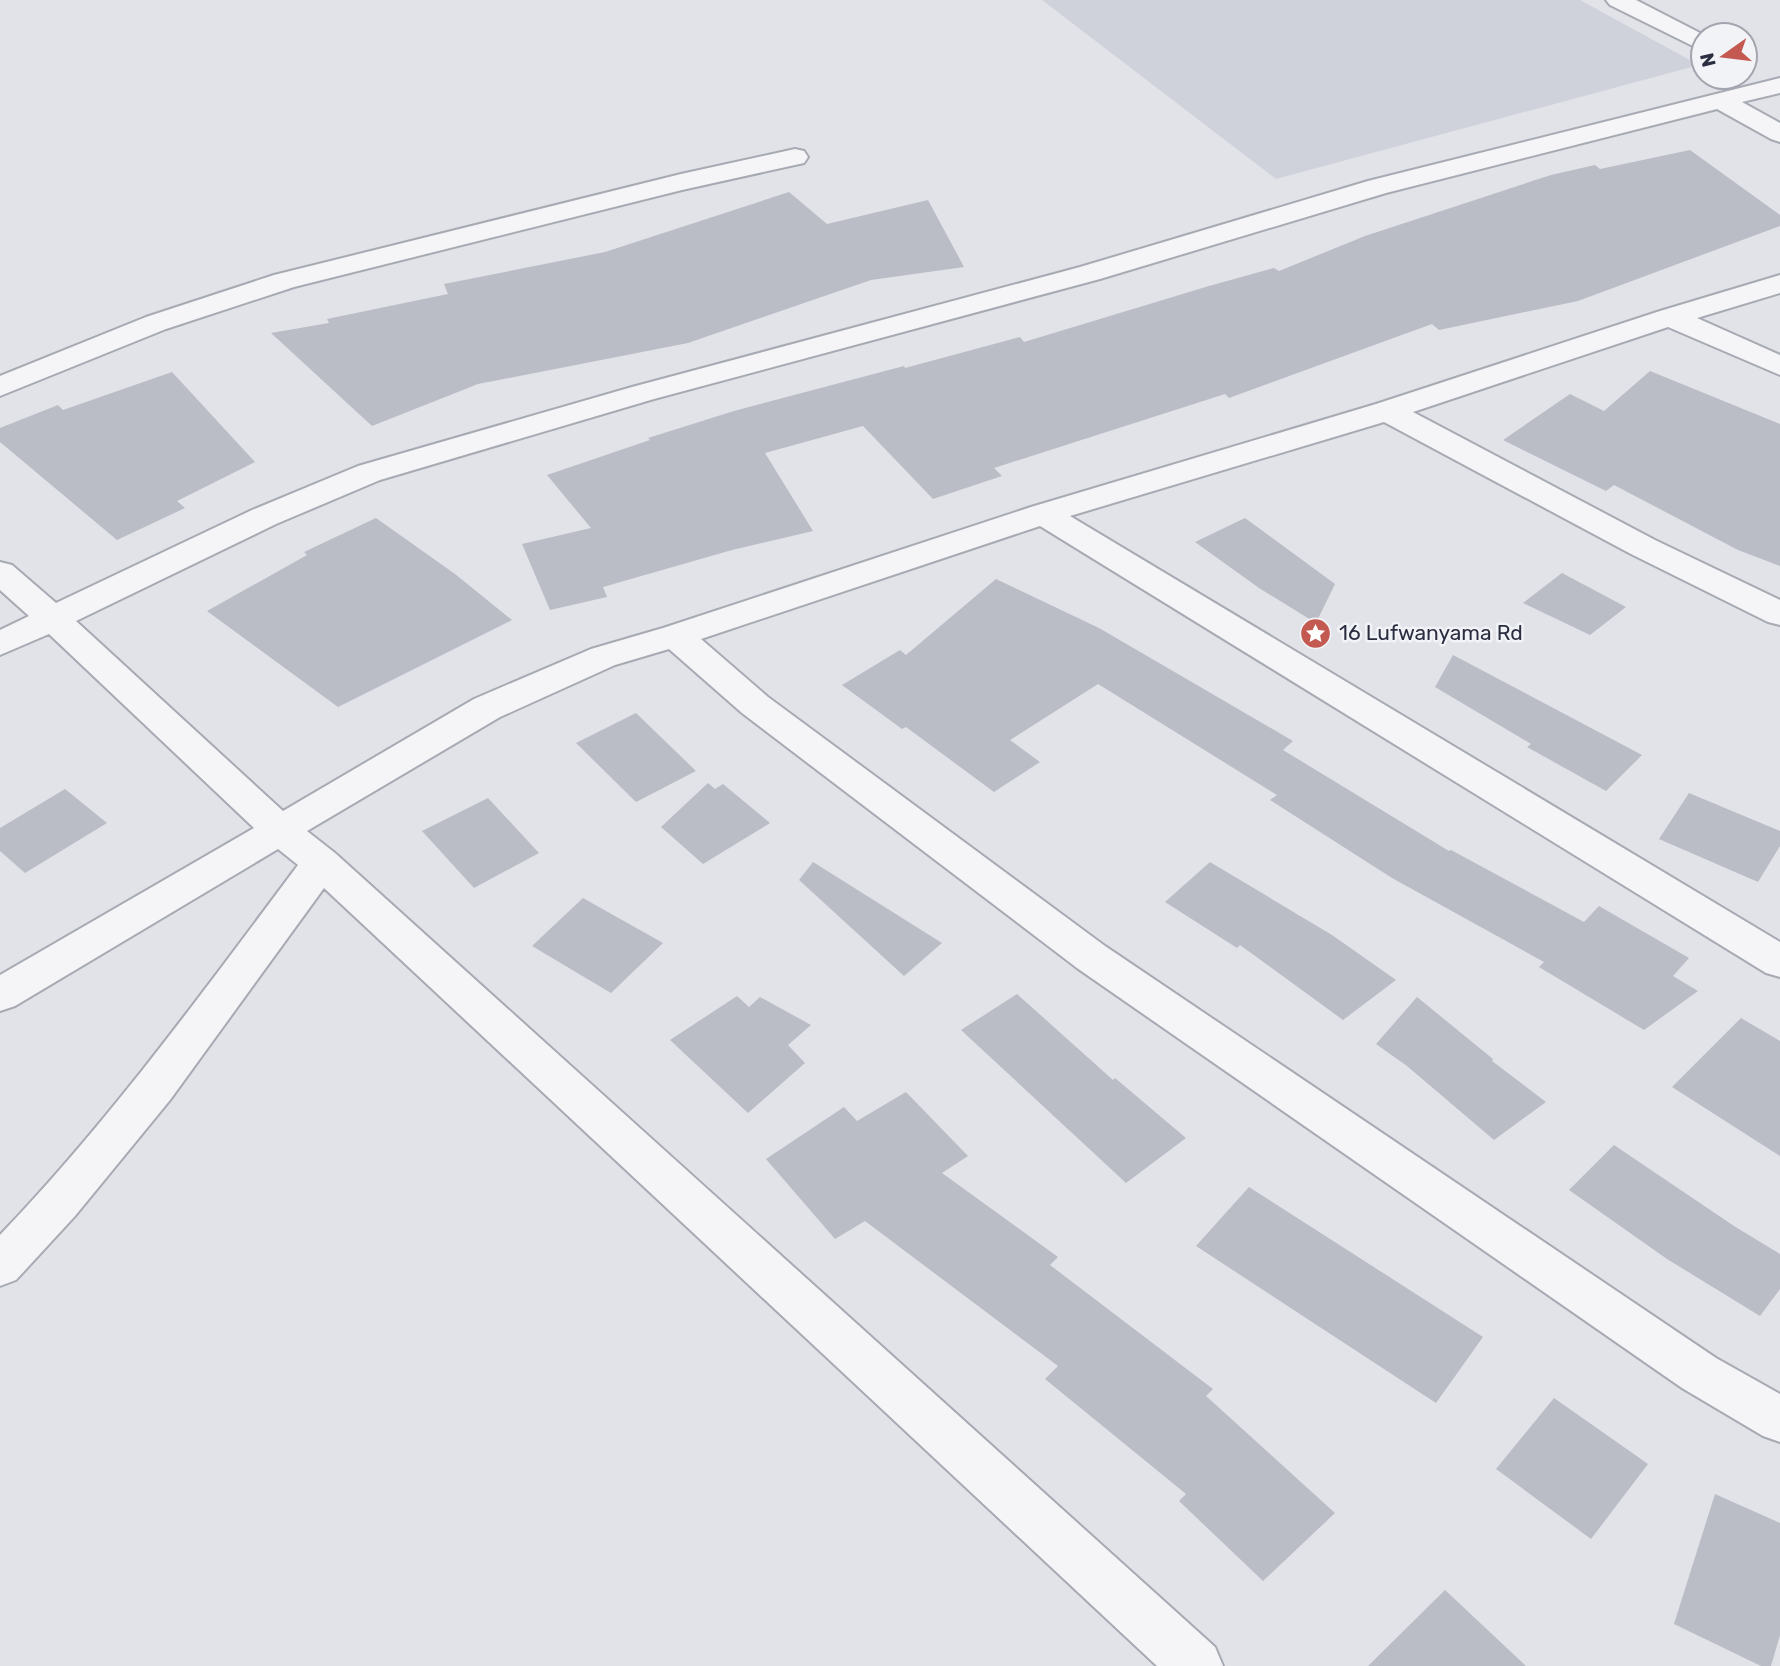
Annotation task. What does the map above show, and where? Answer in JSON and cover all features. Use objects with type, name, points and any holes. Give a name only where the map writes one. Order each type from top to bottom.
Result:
[{"type":"street","points":[[1618,0],[1689,37]]},
{"type":"street","points":[[1759,73],[1780,84]]},
{"type":"street","points":[[0,644],[264,517],[369,473],[643,393],[1064,280],[1377,187],[1780,84]]},
{"type":"street","points":[[1718,99],[1780,134]]},
{"type":"street","points":[[0,387],[156,323],[284,281],[681,182],[795,157]]},
{"type":"street","points":[[0,995],[487,708],[603,657],[1043,514],[1387,411],[1670,317],[1780,284]]},
{"type":"street","points":[[1670,317],[1780,366]]},
{"type":"street","points":[[1387,411],[1643,547],[1780,614]]},
{"type":"street","points":[[1043,514],[1780,962]]},
{"type":"street","points":[[0,572],[120,678],[280,830],[321,863],[1196,1666]]},
{"type":"street","points":[[674,636],[755,705],[1091,957],[1699,1373],[1780,1420]]},
{"type":"street","points":[[0,1266],[60,1203],[155,1088],[321,863]]},
{"type":"shaded area","points":[[1042,0],[1580,0],[1689,60],[1689,68],[1276,179]]},
{"type":"building","points":[[1690,150],[1780,215],[1780,226],[1578,301],[1439,330],[1432,324],[1229,398],[1225,394],[994,468],[1002,476],[933,499],[863,426],[765,453],[813,531],[732,550],[603,587],[607,597],[550,610],[522,544],[591,528],[547,475],[650,440],[648,438],[734,411],[904,366],[905,368],[1020,337],[1024,342],[1274,268],[1279,271],[1365,236],[1551,175],[1595,165],[1600,169]]},
{"type":"building","points":[[789,192],[827,224],[928,200],[964,267],[871,280],[688,343],[478,384],[372,426],[271,333],[329,323],[327,319],[448,294],[444,284],[605,252]]},
{"type":"building","points":[[1650,371],[1780,424],[1780,566],[1738,550],[1614,485],[1606,491],[1503,440],[1570,394],[1604,411]]},
{"type":"building","points":[[172,372],[255,462],[177,501],[185,508],[117,540],[0,442],[0,428],[58,405],[63,410]]},
{"type":"building","points":[[376,518],[455,574],[512,620],[338,707],[207,611],[307,555],[304,552]]},
{"type":"building","points":[[1245,518],[1335,584],[1316,623],[1259,588],[1195,542]]},
{"type":"building","points":[[1562,573],[1626,607],[1590,635],[1523,603]]},
{"type":"building","points":[[996,579],[1099,628],[1293,741],[1283,750],[1449,851],[1584,922],[1599,906],[1689,958],[1673,976],[1698,991],[1644,1030],[1539,967],[1544,962],[1392,878],[1270,800],[1277,795],[1098,684],[1010,740],[1040,762],[994,792],[906,727],[902,729],[842,685],[900,650],[906,655]]},
{"type":"building","points":[[1453,655],[1642,755],[1606,791],[1527,747],[1531,744],[1435,687]]},
{"type":"building","points":[[636,713],[696,771],[636,802],[576,743]]},
{"type":"building","points":[[708,783],[715,789],[723,784],[770,823],[703,864],[661,827]]},
{"type":"building","points":[[65,789],[107,823],[25,873],[0,851],[0,828]]},
{"type":"building","points":[[1689,793],[1780,831],[1780,846],[1758,882],[1659,839]]},
{"type":"building","points":[[488,798],[539,853],[474,888],[422,831]]},
{"type":"building","points":[[813,862],[942,943],[904,976],[799,880]]},
{"type":"building","points":[[1210,862],[1332,935],[1396,980],[1343,1020],[1240,945],[1237,948],[1165,902]]},
{"type":"building","points":[[583,898],[663,943],[611,993],[532,946]]},
{"type":"building","points":[[1017,994],[1113,1080],[1115,1078],[1186,1138],[1126,1183],[961,1030]]},
{"type":"building","points":[[737,996],[749,1007],[760,997],[811,1025],[788,1045],[805,1063],[748,1113],[670,1040]]},
{"type":"building","points":[[1417,997],[1493,1059],[1492,1061],[1546,1102],[1494,1140],[1407,1066],[1376,1044]]},
{"type":"building","points":[[1741,1018],[1780,1041],[1780,1156],[1672,1087]]},
{"type":"building","points":[[906,1092],[968,1156],[942,1173],[1058,1257],[1050,1265],[1213,1389],[1206,1396],[1335,1513],[1263,1581],[1179,1501],[1186,1494],[1045,1379],[1058,1366],[865,1221],[835,1239],[766,1159],[844,1107],[857,1121]]},
{"type":"building","points":[[1614,1145],[1780,1254],[1780,1289],[1760,1316],[1667,1259],[1569,1190]]},
{"type":"building","points":[[1249,1187],[1483,1337],[1436,1403],[1196,1246]]},
{"type":"building","points":[[1554,1398],[1648,1464],[1591,1539],[1496,1469]]},
{"type":"building","points":[[1715,1494],[1780,1523],[1780,1635],[1771,1666],[1761,1666],[1674,1624]]},
{"type":"building","points":[[1445,1590],[1526,1666],[1368,1666]]},
{"type":"place","name":"16 Lufwanyama Rd","points":[[1316,633]]}]
